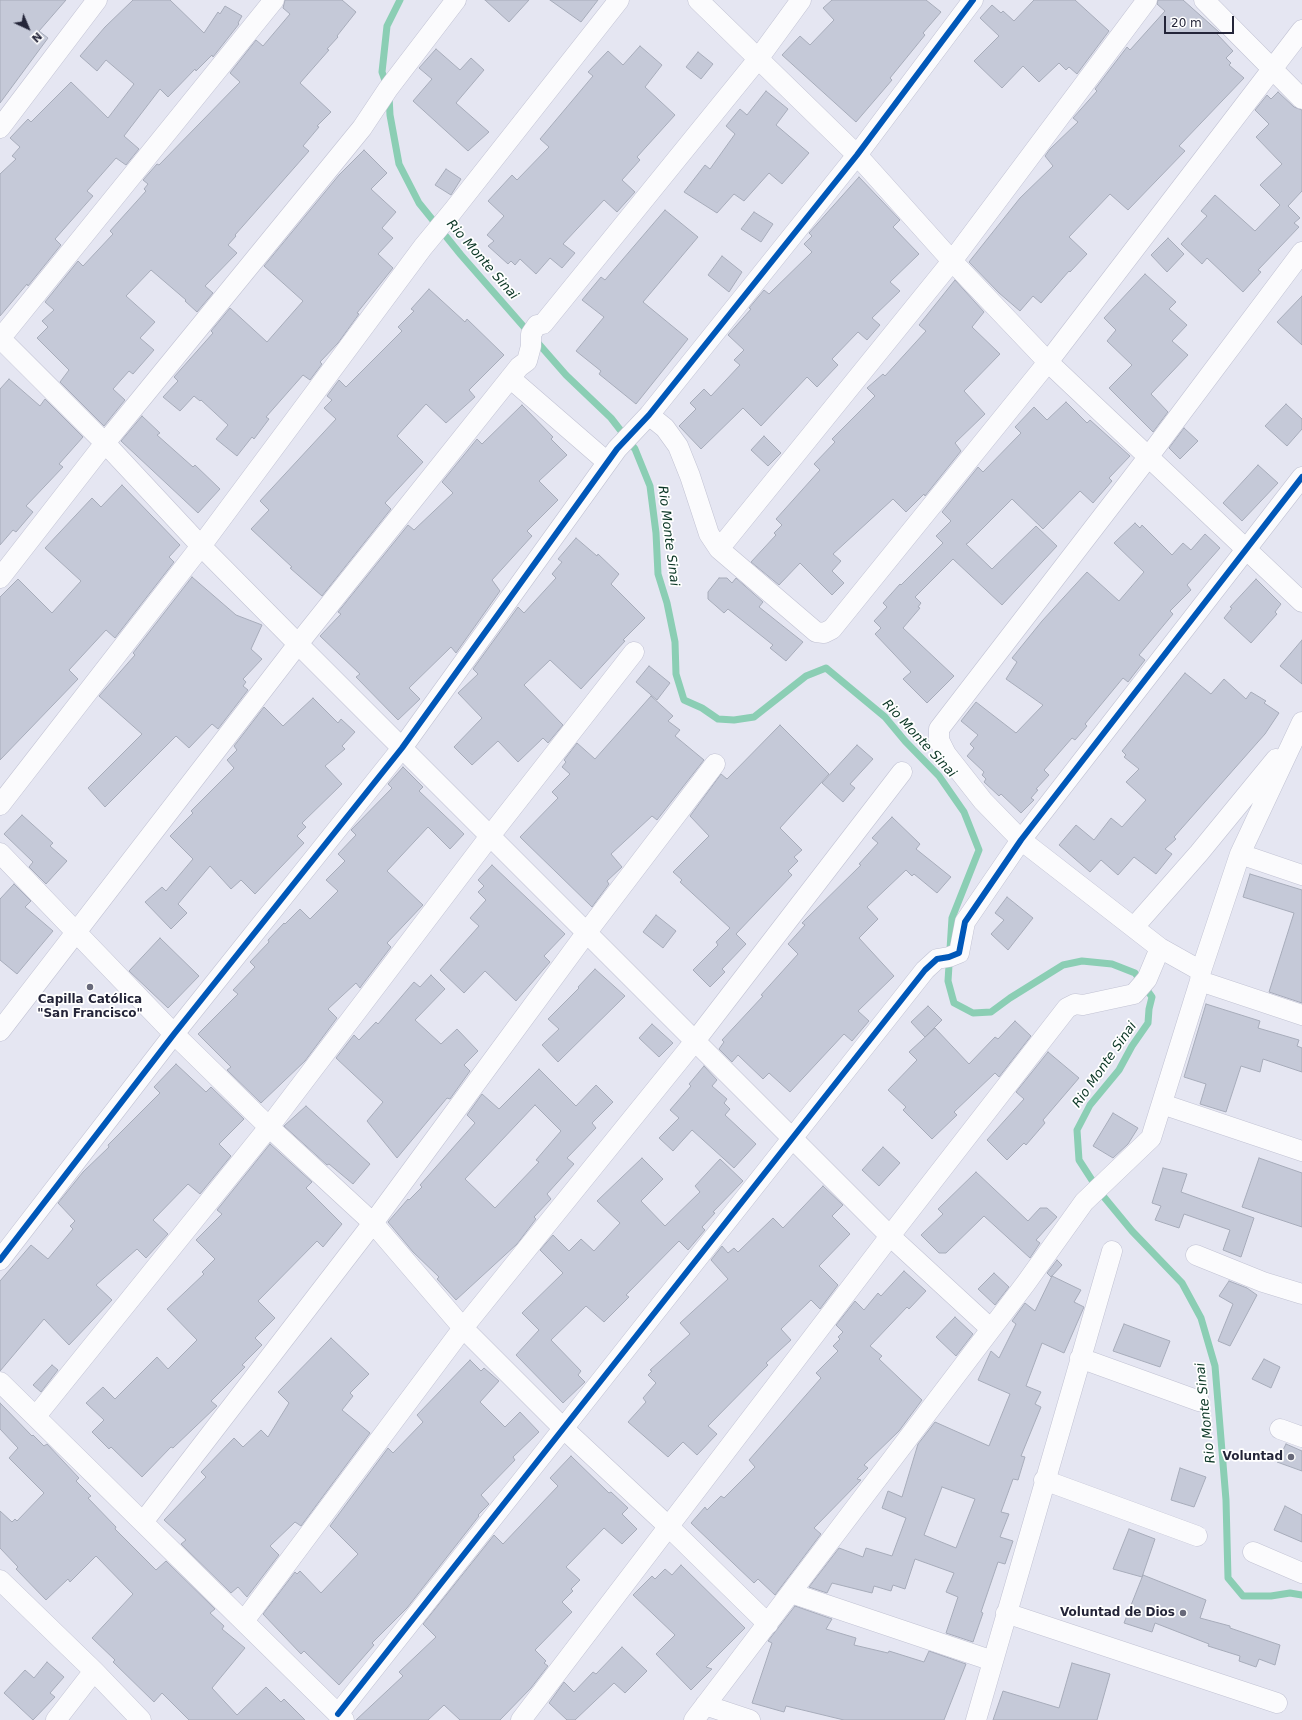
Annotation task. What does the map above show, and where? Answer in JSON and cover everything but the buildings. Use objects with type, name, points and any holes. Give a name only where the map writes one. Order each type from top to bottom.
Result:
[{"type":"street","points":[[0,128],[97,0]]},
{"type":"street","points":[[274,0],[0,339],[105,443],[201,546],[298,644],[890,1236],[991,1329]]},
{"type":"street","points":[[0,578],[105,443],[362,128],[388,89],[456,0]]},
{"type":"street","points":[[0,805],[201,546],[423,247],[619,0]]},
{"type":"street","points":[[698,0],[857,155],[952,261],[1048,362],[1149,456],[1246,551],[1302,602]]},
{"type":"street","points":[[0,1031],[298,644],[519,366],[527,361],[531,346],[531,334],[537,325],[543,324],[758,59],[801,0]]},
{"type":"street","points":[[0,1260],[174,1034],[402,748],[612,455],[649,415],[857,155],[973,0]]},
{"type":"street","points":[[719,549],[952,261],[1147,0]]},
{"type":"street","points":[[1204,0],[1302,99]]},
{"type":"street","points":[[649,415],[665,428],[678,446],[690,476],[709,534],[719,549],[816,632],[824,633],[832,629],[1048,362],[1302,30]]},
{"type":"street","points":[[1302,252],[1149,456],[939,728],[939,740],[946,754],[983,801],[1021,840],[1160,948],[1200,976],[1302,1015]]},
{"type":"street","points":[[510,378],[612,455]]},
{"type":"street","points":[[0,1382],[341,1717],[792,1137],[925,970],[937,959],[959,954],[965,922],[1021,840],[1302,477]]},
{"type":"street","points":[[36,1416],[269,1127],[490,836],[634,652]]},
{"type":"street","points":[[1134,927],[1199,853],[1300,732]]},
{"type":"street","points":[[750,1720],[699,1712],[768,1624],[991,1329],[1084,1202],[1150,1138],[1162,1104],[1200,976],[1240,854],[1300,732]]},
{"type":"street","points":[[143,1522],[373,1223],[587,932],[714,764]]},
{"type":"street","points":[[244,1621],[463,1328],[695,1041],[902,772]]},
{"type":"street","points":[[0,853],[174,1034],[269,1127],[373,1223],[463,1328],[564,1429],[669,1527],[768,1624]]},
{"type":"street","points":[[1240,854],[1302,876]]},
{"type":"street","points":[[521,1720],[890,1236],[1067,1008],[1075,1004],[1083,1005],[1134,994],[1147,979],[1160,948]]},
{"type":"street","points":[[1162,1104],[1302,1150]]},
{"type":"street","points":[[976,1720],[1044,1480],[1112,1251]]},
{"type":"street","points":[[1196,1255],[1263,1282],[1302,1294]]},
{"type":"street","points":[[1080,1358],[1199,1401]]},
{"type":"street","points":[[1280,1429],[1302,1437]]},
{"type":"street","points":[[1044,1480],[1197,1536]]},
{"type":"street","points":[[1253,1552],[1302,1573]]},
{"type":"street","points":[[0,1580],[94,1671],[141,1720]]},
{"type":"street","points":[[791,1593],[993,1661]]},
{"type":"street","points":[[1006,1613],[1277,1703]]},
{"type":"street","points":[[56,1720],[94,1671]]},
{"type":"waterway","name":"Rio Monte Sinai","points":[[387,86],[382,72],[387,26],[400,0]]},
{"type":"waterway","name":"Rio Monte Sinai","points":[[389,96],[390,115],[399,164],[419,203],[461,255],[566,375],[611,418],[635,449],[650,486],[656,533],[658,574],[667,603],[675,642],[676,674],[684,700],[702,708],[718,719],[734,720],[754,717],[806,676],[826,668],[885,717],[905,741],[939,776],[964,812],[979,850],[952,918],[948,981],[954,1003],[973,1013],[991,1012],[1010,998],[1063,965],[1082,961],[1112,964],[1135,973],[1152,997],[1148,1023],[1132,1046],[1119,1070],[1090,1105],[1077,1130],[1079,1160],[1099,1191],[1132,1231],[1182,1283],[1201,1318],[1215,1366],[1226,1500],[1228,1578],[1243,1596],[1271,1596],[1290,1593],[1302,1595]]},
{"type":"cycle path","points":[[0,1260],[174,1034],[402,748],[617,449],[649,415],[857,155],[973,0]]},
{"type":"cycle path","points":[[338,1714],[925,970],[937,959],[949,957],[959,953],[965,922],[1021,840],[1302,477]]},
{"type":"place","name":"Capilla Católica \"San Francisco\"","points":[[90,987]]},
{"type":"place","name":"Voluntad","points":[[1291,1457]]},
{"type":"place","name":"Voluntad de Dios","points":[[1183,1613]]}]
